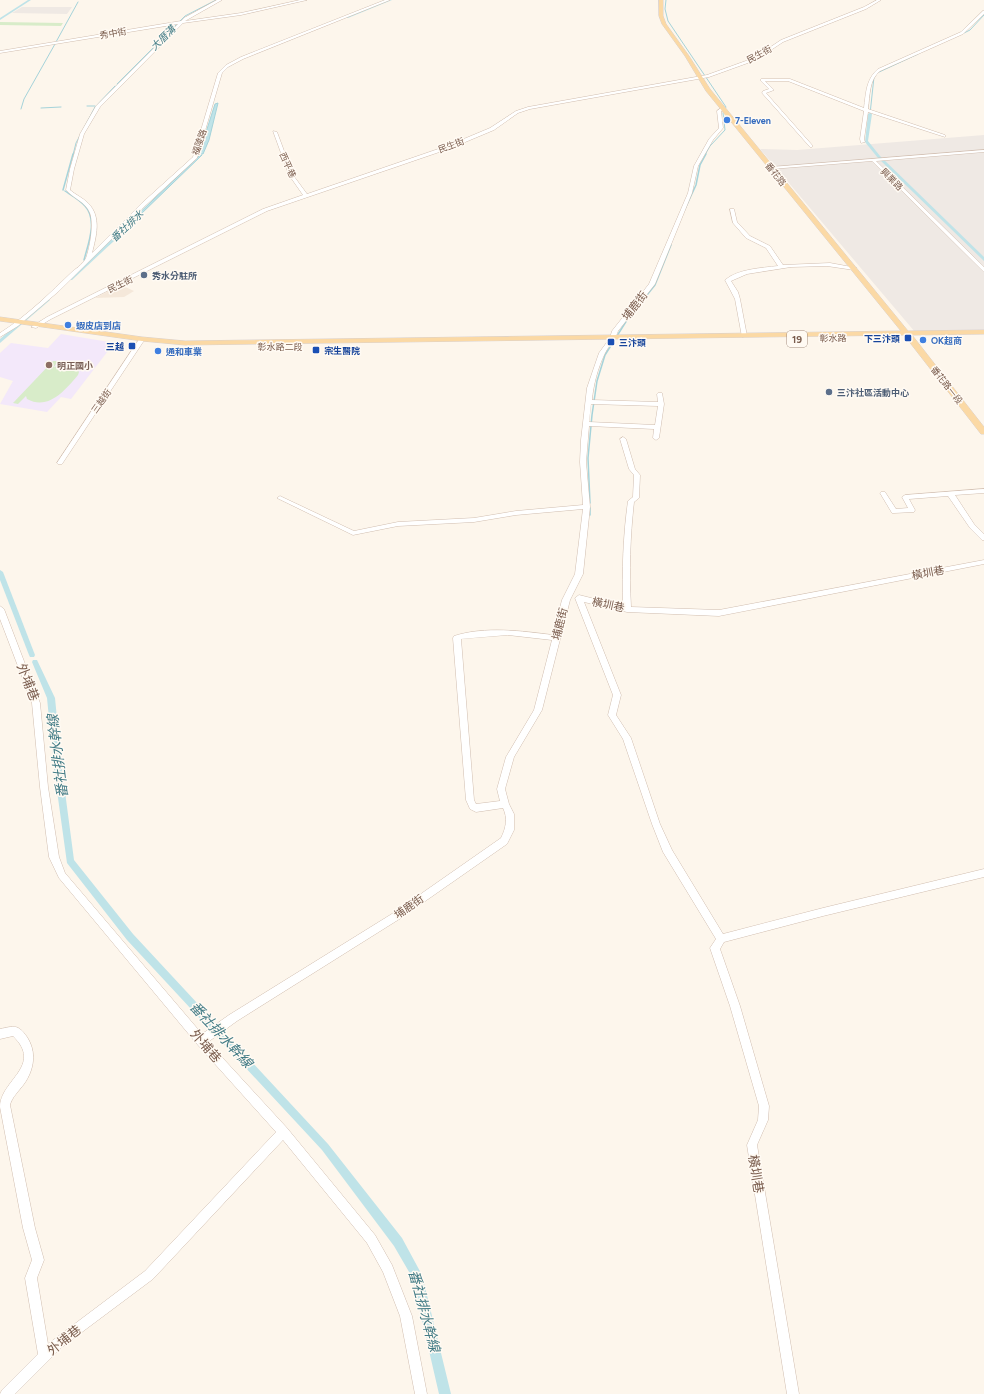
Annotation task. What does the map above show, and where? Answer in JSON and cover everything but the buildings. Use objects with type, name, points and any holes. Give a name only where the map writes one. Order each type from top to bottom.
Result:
[{"type":"main road","name":"番花路","points":[[661,0],[661,16],[664,24],[722,109],[909,335]]},
{"type":"main road","name":"彰水路二段","points":[[0,319],[20,323]]},
{"type":"main road","name":"彰水路二段","points":[[0,322],[37,325],[140,341],[197,346],[611,340]]},
{"type":"main road","name":"彰水路","points":[[611,340],[909,335],[984,332]]},
{"type":"main road","name":"番花路一段","points":[[909,335],[984,432]]},
{"type":"main road","name":"彰水路","points":[[611,340],[744,336],[984,336]]},
{"type":"street","name":"秀中街","points":[[0,52],[181,22],[197,11],[220,0]]},
{"type":"street","points":[[88,260],[94,234],[94,219],[90,207],[68,190],[72,169],[82,134],[98,106],[181,22],[228,16],[305,0]]},
{"type":"street","name":"福陵路","points":[[0,335],[20,323],[57,290],[198,155],[220,74],[227,66],[242,58],[388,0]]},
{"type":"street","name":"民生街","points":[[37,325],[265,210],[449,147],[492,128],[524,109],[700,77],[755,59],[782,41],[865,8],[879,0]]},
{"type":"street","points":[[868,135],[870,81],[874,74],[879,70],[962,33],[984,12]]},
{"type":"street","points":[[864,142],[862,139],[876,78],[882,72],[965,34],[984,16]]},
{"type":"street","points":[[810,146],[764,93],[772,90],[762,80],[789,80],[868,111],[943,136]]},
{"type":"street","name":"埔鹿街","points":[[201,1041],[233,1018],[398,915],[504,841],[510,830],[510,814],[505,804],[501,789],[510,757],[538,710],[566,600],[579,574],[586,507],[583,462],[588,402],[595,368],[615,330],[652,284],[690,193],[696,166],[712,139],[722,128],[719,111],[722,109]]},
{"type":"street","name":"西平巷","points":[[275,132],[291,175],[306,196]]},
{"type":"street","points":[[873,160],[984,151]]},
{"type":"street","name":"興業路","points":[[771,168],[873,160],[984,270]]},
{"type":"street","points":[[732,210],[735,222],[748,237],[768,247],[782,268]]},
{"type":"street","points":[[744,336],[741,311],[735,292],[728,284],[728,280],[746,272],[782,268],[828,264],[854,268]]},
{"type":"street","name":"三越街","points":[[60,463],[140,341]]},
{"type":"street","points":[[656,438],[661,404],[660,394]]},
{"type":"street","points":[[588,402],[661,404]]},
{"type":"street","points":[[586,424],[604,426],[657,427]]},
{"type":"street","points":[[623,439],[632,470],[637,476],[638,481],[636,498],[631,501],[628,523],[626,587],[627,609]]},
{"type":"street","points":[[883,493],[894,512],[912,510],[904,497],[951,495],[984,491]]},
{"type":"street","points":[[951,495],[972,526],[984,538]]},
{"type":"street","points":[[280,498],[353,533],[398,524],[474,520],[516,513],[586,507]]},
{"type":"street","name":"橫圳巷","points":[[793,1394],[752,1145],[764,1120],[764,1106],[735,1006],[715,948],[721,939],[668,852],[656,824],[627,738],[612,715],[617,695],[579,598],[627,609],[719,613],[984,562]]},
{"type":"street","name":"外埔巷","points":[[0,609],[36,703],[44,787],[54,857],[62,875],[201,1041],[283,1132],[149,1275],[58,1343],[6,1394]]},
{"type":"street","points":[[505,804],[476,808],[473,807],[470,800],[457,638],[463,636],[508,632],[557,638]]},
{"type":"street","points":[[721,939],[823,912],[984,873]]},
{"type":"street","points":[[0,1034],[15,1031],[24,1039],[30,1055],[24,1075],[6,1099],[5,1105],[29,1228],[38,1260],[32,1270],[32,1278],[44,1356]]},
{"type":"street","points":[[283,1132],[371,1239],[388,1269],[406,1316],[422,1394]]},
{"type":"shaded area","points":[[22,7],[72,7],[67,14],[12,13]]},
{"type":"shaded area","points":[[984,135],[984,331],[915,332],[760,149],[797,150]]},
{"type":"shaded area","points":[[121,285],[134,291],[124,297],[95,298]]},
{"type":"shaded area","name":"明正國小","points":[[61,334],[109,342],[111,347],[71,399],[61,397],[47,412],[0,404],[13,381],[0,377],[0,353],[11,343],[48,348]]},
{"type":"green space","points":[[0,22],[63,23],[61,26],[0,25]]},
{"type":"green space","points":[[53,361],[58,361],[54,367],[63,365],[74,366],[79,372],[78,375],[62,392],[50,400],[35,402],[27,399],[26,396],[18,404],[13,403]]},
{"type":"water","points":[[218,103],[209,140],[203,154],[199,154],[215,104]]},
{"type":"water","points":[[202,155],[109,245],[107,244],[199,156]]},
{"type":"waterway","points":[[0,19],[30,0]]},
{"type":"waterway","name":"大厝溝","points":[[117,84],[185,16],[216,0]]},
{"type":"waterway","name":"番社排水","points":[[347,17],[391,0]]},
{"type":"waterway","points":[[666,0],[665,9],[668,21],[726,107],[723,113],[725,130],[710,146],[705,155]]},
{"type":"waterway","points":[[56,42],[78,2]]},
{"type":"waterway","points":[[964,33],[970,30],[984,15]]},
{"type":"waterway","points":[[21,109],[24,99],[55,44]]},
{"type":"waterway","points":[[877,73],[918,54]]},
{"type":"waterway","points":[[870,114],[874,77]]},
{"type":"waterway","name":"大厝溝","points":[[96,106],[115,86]]},
{"type":"waterway","points":[[87,106],[95,106]]},
{"type":"waterway","points":[[41,108],[61,107]]},
{"type":"waterway","name":"大厝溝","points":[[73,155],[76,143],[95,107]]},
{"type":"waterway","points":[[870,114],[866,141],[879,157],[984,260]]},
{"type":"waterway","name":"大厝溝","points":[[63,190],[73,154]]},
{"type":"waterway","points":[[684,211],[696,185],[700,165],[706,154]]},
{"type":"waterway","name":"大厝溝","points":[[65,191],[85,206],[91,218],[90,240],[84,260]]},
{"type":"waterway","name":"番社排水","points":[[70,279],[114,239]]},
{"type":"waterway","points":[[590,503],[588,458],[592,415],[597,381],[605,355],[627,320],[655,285],[671,245]]},
{"type":"waterway","name":"番社排水","points":[[0,342],[48,300]]},
{"type":"waterway","points":[[590,508],[590,515]]},
{"type":"waterway","name":"番社排水幹線","points":[[0,572],[32,655]]},
{"type":"waterway","name":"番社排水幹線","points":[[35,662],[51,698],[58,769],[70,861],[130,937],[325,1147],[398,1242],[417,1275],[445,1394]]},
{"type":"place","name":"7-Eleven","points":[[727,120]]},
{"type":"place","name":"秀水分駐所","points":[[144,275]]},
{"type":"place","name":"蝦皮店到店","points":[[68,325]]},
{"type":"place","name":"下三汴頭","points":[[908,338]]},
{"type":"place","name":"OK超商","points":[[923,340]]},
{"type":"place","name":"三汴頭","points":[[611,342]]},
{"type":"place","name":"三越","points":[[132,346]]},
{"type":"place","name":"宗生醫院","points":[[316,350]]},
{"type":"place","name":"通和車業","points":[[158,351]]},
{"type":"place","name":"明正國小","points":[[49,365]]},
{"type":"place","name":"三汴社區活動中心","points":[[829,392]]}]
